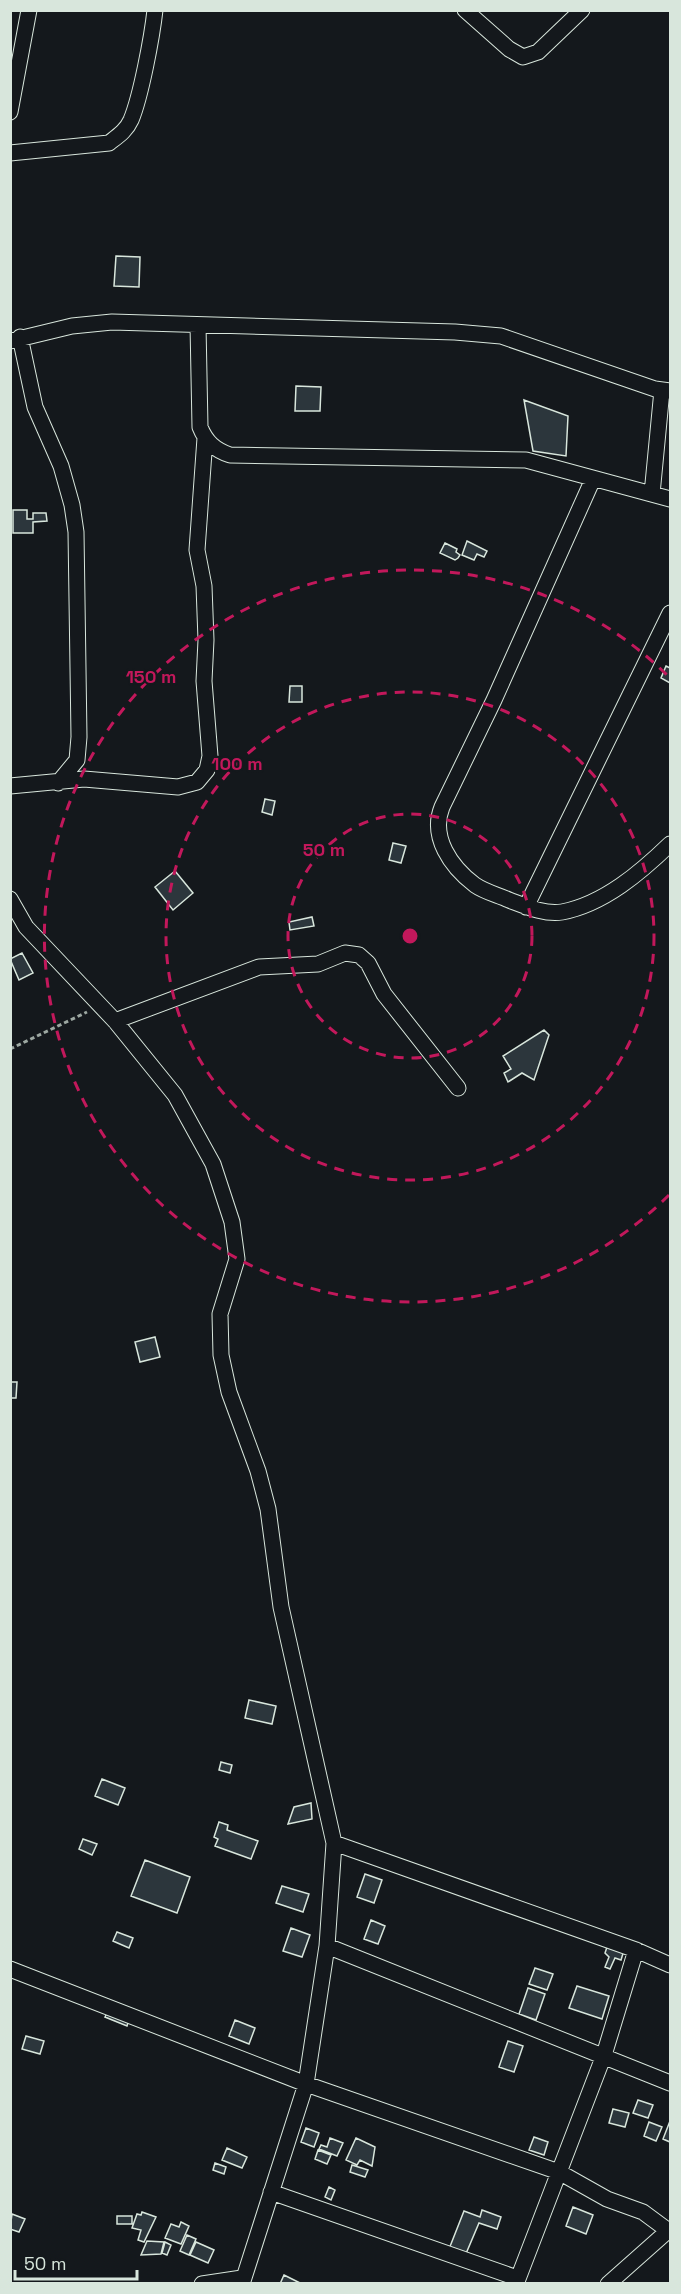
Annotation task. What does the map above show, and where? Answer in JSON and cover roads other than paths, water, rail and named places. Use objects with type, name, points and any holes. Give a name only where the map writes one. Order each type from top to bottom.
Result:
[{"type":"street","points":[[10,112],[29,10]]},
{"type":"street","points":[[10,153],[109,143],[122,134],[131,120],[155,10]]},
{"type":"street","points":[[465,10],[509,49],[523,57],[538,52],[582,10]]},
{"type":"street","points":[[58,783],[77,760],[79,737],[76,532],[72,505],[60,466],[34,407],[15,339],[112,322],[156,321],[198,325],[455,332],[501,336],[666,391],[652,494]]},
{"type":"street","points":[[10,786],[84,780],[178,787],[197,782],[207,770],[210,756],[204,681],[206,640],[204,586],[197,550],[205,438],[199,414],[198,325]]},
{"type":"street","points":[[205,438],[221,452],[230,455],[526,460],[670,499]]},
{"type":"street","points":[[593,479],[438,817],[437,832],[459,872],[477,886],[526,907],[562,912],[600,898],[646,868],[670,844]]},
{"type":"street","points":[[526,907],[670,613]]},
{"type":"street","points":[[10,898],[26,927],[115,1021],[174,1095],[213,1164],[232,1222],[237,1259],[220,1314],[221,1355],[230,1392],[258,1472],[268,1509],[281,1606],[334,1843],[327,1946],[306,2084],[242,2281],[201,2283]]},
{"type":"street","points":[[115,1021],[259,967],[318,964],[345,953],[359,955],[368,963],[384,994],[458,1088]]},
{"type":"street","points":[[334,1843],[636,1950],[670,1965]]},
{"type":"street","points":[[327,1946],[670,2083]]},
{"type":"street","points":[[270,2192],[517,2281],[604,2055],[636,1950]]},
{"type":"street","points":[[10,1968],[306,2084],[559,2172],[607,2199],[643,2212],[670,2230],[608,2283]]}]
